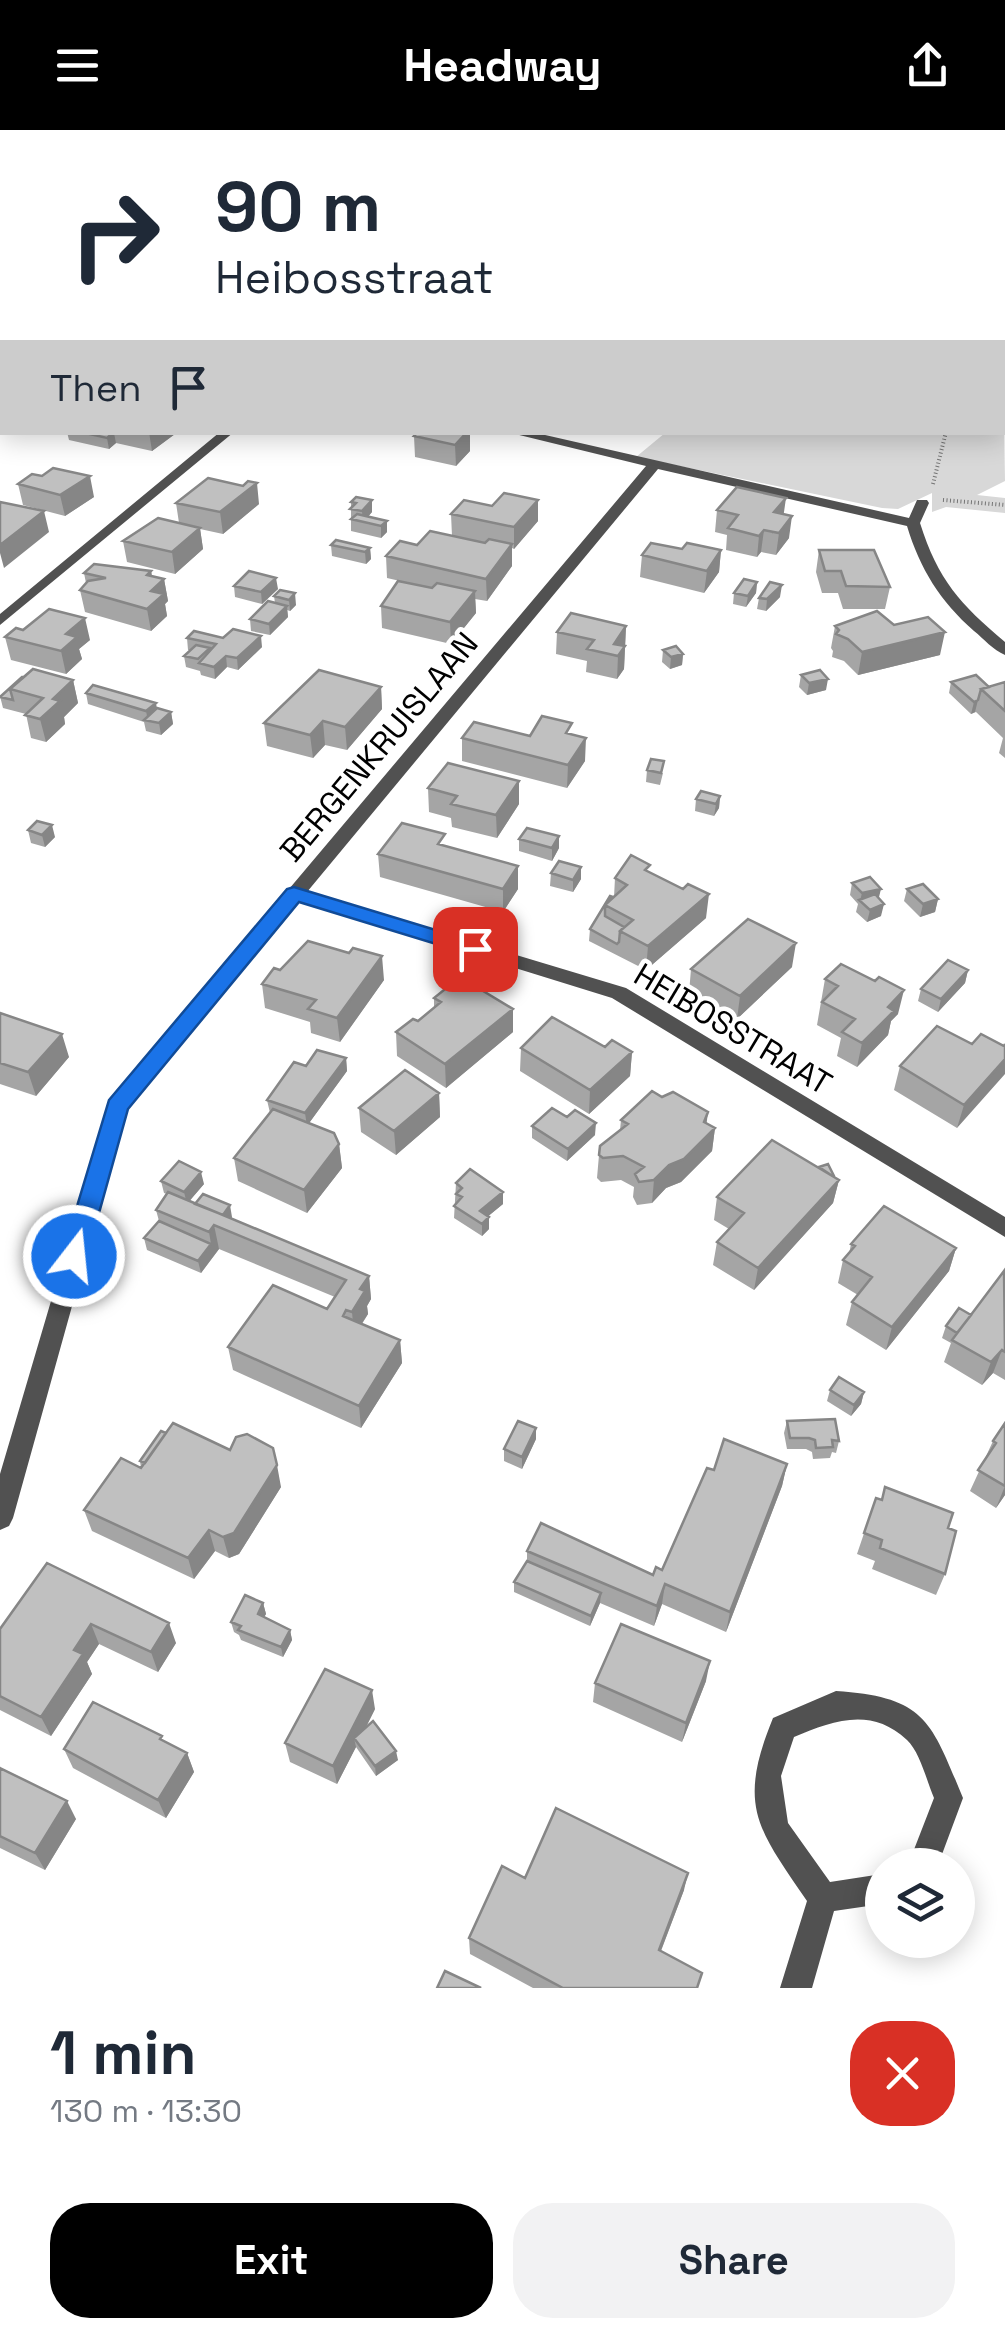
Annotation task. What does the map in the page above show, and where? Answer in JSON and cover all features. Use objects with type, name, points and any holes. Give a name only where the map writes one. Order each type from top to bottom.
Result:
[{"type":"street","points":[[0,620],[224,435]]},
{"type":"street","points":[[526,435],[913,522]]},
{"type":"street","name":"BERGENKRUISLAAN","points":[[0,1518],[117,1106],[654,465]]},
{"type":"street","points":[[922,503],[913,522],[924,560],[944,598],[1005,650]]},
{"type":"street","name":"HEIBOSSTRAAT","points":[[294,894],[619,993],[1005,1228]]},
{"type":"street","points":[[822,1898],[774,1828],[767,1776],[783,1728],[836,1704],[880,1708],[919,1731],[949,1798],[929,1848]]},
{"type":"street","points":[[822,1898],[865,1892]]},
{"type":"street","points":[[796,1988],[822,1898]]},
{"type":"path","points":[[922,503],[935,481],[945,435]]},
{"type":"path","points":[[922,503],[954,499],[1005,505]]},
{"type":"shaded area","points":[[663,435],[1004,435],[1005,481],[977,495],[1005,498],[1005,513],[946,507],[932,512],[932,493],[898,509],[882,508],[636,457]]},
{"type":"building","points":[[415,435],[464,435],[455,445]]},
{"type":"building","points":[[53,468],[90,476],[60,495],[18,484],[32,474],[42,476]]},
{"type":"building","points":[[208,478],[243,486],[248,481],[257,483],[220,512],[176,503]]},
{"type":"building","points":[[737,487],[786,498],[774,512],[792,516],[779,533],[764,530],[759,536],[728,528],[738,515],[717,510]]},
{"type":"building","points":[[504,493],[538,500],[514,527],[451,514],[464,500],[492,506]]},
{"type":"building","points":[[356,497],[372,500],[362,511],[350,509]]},
{"type":"building","points":[[0,502],[44,511],[0,545]]},
{"type":"building","points":[[357,514],[387,521],[381,526],[351,519]]},
{"type":"building","points":[[158,518],[200,528],[172,552],[123,541]]},
{"type":"building","points":[[430,531],[485,543],[489,539],[512,544],[486,579],[386,556],[400,541],[417,545]]},
{"type":"building","points":[[336,540],[370,548],[365,552],[331,545]]},
{"type":"building","points":[[651,543],[682,549],[687,543],[721,550],[707,571],[642,555]]},
{"type":"building","points":[[819,550],[874,550],[890,587],[846,586],[841,571],[825,571]]},
{"type":"building","points":[[94,564],[151,571],[147,575],[164,579],[151,591],[164,594],[147,609],[80,590],[88,581],[106,578],[84,573]]},
{"type":"building","points":[[249,571],[276,578],[261,592],[234,586]]},
{"type":"building","points":[[744,579],[757,582],[748,596],[734,593]]},
{"type":"building","points":[[398,581],[432,588],[437,583],[475,591],[450,622],[381,606]]},
{"type":"building","points":[[770,582],[782,585],[767,599],[759,598]]},
{"type":"building","points":[[280,590],[295,593],[289,600],[274,596]]},
{"type":"building","points":[[268,601],[287,606],[269,624],[250,619]]},
{"type":"building","points":[[49,609],[85,618],[66,634],[77,637],[61,651],[5,637],[16,628],[23,630]]},
{"type":"building","points":[[877,611],[894,625],[928,617],[945,632],[862,652],[836,634],[839,630],[835,626]]},
{"type":"building","points":[[571,613],[626,626],[614,644],[625,646],[618,656],[587,649],[594,640],[557,632]]},
{"type":"building","points":[[233,629],[261,636],[237,658],[226,656],[214,667],[199,663],[216,644],[187,638],[194,631],[223,638]]},
{"type":"building","points":[[196,645],[210,648],[198,659],[184,656]]},
{"type":"building","points":[[676,646],[683,654],[671,657],[663,650]]},
{"type":"building","points":[[33,669],[73,680],[53,699],[60,701],[40,719],[25,715],[43,698],[10,689]]},
{"type":"building","points":[[319,670],[381,687],[345,727],[323,721],[310,735],[264,723]]},
{"type":"building","points":[[820,670],[828,679],[809,683],[801,675]]},
{"type":"building","points":[[976,675],[989,687],[981,689],[974,702],[951,682]]},
{"type":"building","points":[[22,677],[10,689],[13,700],[0,697]]},
{"type":"building","points":[[1005,682],[1005,711],[981,689]]},
{"type":"building","points":[[93,685],[156,703],[146,711],[86,693]]},
{"type":"building","points":[[157,708],[171,712],[159,723],[144,720]]},
{"type":"building","points":[[542,716],[572,723],[566,733],[586,738],[568,765],[462,738],[474,722],[530,736]]},
{"type":"building","points":[[651,759],[664,761],[661,773],[647,770]]},
{"type":"building","points":[[448,763],[519,781],[496,815],[451,804],[457,796],[428,788]]},
{"type":"building","points":[[701,791],[720,796],[716,804],[696,799]]},
{"type":"building","points":[[37,821],[52,825],[42,835],[28,830]]},
{"type":"building","points":[[402,823],[445,834],[438,844],[518,866],[503,889],[378,854]]},
{"type":"building","points":[[527,828],[559,836],[552,848],[519,839]]},
{"type":"building","points":[[631,855],[650,865],[645,870],[683,889],[688,884],[709,894],[648,946],[620,931],[633,920],[605,905],[627,885],[615,878]]},
{"type":"building","points":[[559,861],[581,867],[573,880],[551,873]]},
{"type":"building","points":[[870,877],[881,889],[862,893],[852,883]]},
{"type":"building","points":[[923,884],[938,899],[923,904],[907,889]]},
{"type":"building","points":[[875,894],[884,904],[870,910],[859,900]]},
{"type":"building","points":[[610,896],[613,897],[605,905],[605,916],[624,927],[617,944],[590,929]]},
{"type":"building","points":[[748,919],[796,943],[740,996],[691,969]]},
{"type":"building","points":[[308,941],[349,953],[353,948],[382,956],[337,1018],[308,1009],[316,1000],[262,984],[274,968],[280,970]]},
{"type":"building","points":[[948,960],[968,970],[941,999],[921,989]]},
{"type":"building","points":[[841,964],[904,990],[888,1007],[894,1011],[862,1043],[842,1032],[855,1019],[822,1002],[838,986],[825,979]]},
{"type":"building","points":[[460,977],[513,1009],[445,1064],[396,1032],[413,1019],[418,1021],[441,1002],[434,998]]},
{"type":"building","points":[[0,1013],[62,1034],[28,1072],[0,1063]]},
{"type":"building","points":[[552,1017],[605,1047],[612,1040],[632,1052],[590,1090],[521,1048]]},
{"type":"building","points":[[937,1026],[972,1044],[981,1034],[1005,1044],[1005,1059],[964,1105],[900,1066]]},
{"type":"building","points":[[317,1050],[346,1058],[305,1113],[267,1100],[294,1062],[306,1066]]},
{"type":"building","points":[[405,1070],[439,1093],[394,1131],[359,1108]]},
{"type":"building","points":[[652,1091],[662,1097],[673,1092],[708,1112],[704,1122],[715,1128],[684,1159],[669,1165],[654,1180],[639,1182],[635,1174],[644,1167],[623,1156],[603,1158],[599,1155],[600,1146],[628,1124],[621,1120]]},
{"type":"building","points":[[552,1108],[567,1117],[575,1110],[596,1123],[568,1149],[532,1126]]},
{"type":"building","points":[[273,1109],[334,1133],[339,1144],[304,1190],[234,1158]]},
{"type":"building","points":[[772,1140],[839,1180],[758,1268],[717,1242],[744,1213],[717,1197]]},
{"type":"building","points":[[179,1161],[201,1172],[184,1192],[161,1181]]},
{"type":"building","points":[[828,1164],[834,1176],[834,1177],[819,1167]]},
{"type":"building","points":[[470,1169],[503,1192],[480,1211],[489,1217],[482,1224],[454,1206],[462,1197],[456,1194],[462,1188],[456,1183]]},
{"type":"building","points":[[168,1192],[369,1276],[352,1312],[346,1310],[343,1316],[400,1340],[359,1406],[228,1347],[273,1285],[327,1309],[346,1280],[214,1225],[209,1232],[156,1210]]},
{"type":"building","points":[[203,1194],[230,1205],[223,1215],[195,1204]]},
{"type":"building","points":[[884,1206],[956,1248],[892,1327],[852,1302],[872,1277],[843,1260],[855,1246],[851,1244]]},
{"type":"building","points":[[159,1221],[211,1244],[198,1261],[144,1238]]},
{"type":"building","points":[[1004,1271],[1005,1352],[1002,1350],[991,1362],[952,1340]]},
{"type":"building","points":[[959,1308],[971,1315],[957,1333],[946,1326]]},
{"type":"building","points":[[839,1377],[864,1392],[854,1405],[830,1390]]},
{"type":"building","points":[[835,1419],[839,1441],[832,1440],[833,1447],[816,1448],[815,1440],[790,1438],[787,1421]]},
{"type":"building","points":[[518,1421],[536,1428],[522,1457],[504,1449]]},
{"type":"building","points":[[173,1423],[230,1450],[236,1437],[247,1434],[273,1448],[277,1465],[234,1533],[223,1537],[209,1530],[188,1558],[84,1510],[121,1458],[141,1468]]},
{"type":"building","points":[[1005,1423],[1005,1486],[978,1470]]},
{"type":"building","points":[[161,1431],[166,1433],[145,1463],[140,1461]]},
{"type":"building","points":[[724,1439],[787,1464],[730,1612],[665,1584],[657,1606],[527,1551],[541,1523],[653,1575],[656,1567],[662,1570],[707,1468],[714,1470]]},
{"type":"building","points":[[885,1487],[953,1513],[948,1528],[956,1531],[945,1574],[880,1548],[882,1540],[864,1533],[876,1498],[882,1500]]},
{"type":"building","points":[[527,1561],[601,1593],[591,1616],[514,1582]]},
{"type":"building","points":[[47,1563],[169,1623],[151,1652],[91,1624],[74,1650],[83,1654],[41,1717],[0,1696],[0,1629]]},
{"type":"building","points":[[245,1595],[263,1603],[258,1614],[290,1630],[281,1647],[238,1630],[241,1626],[231,1622]]},
{"type":"building","points":[[621,1624],[710,1661],[686,1723],[595,1683]]},
{"type":"building","points":[[325,1669],[372,1690],[333,1766],[285,1743]]},
{"type":"building","points":[[93,1702],[162,1736],[160,1739],[187,1753],[158,1800],[64,1749]]},
{"type":"building","points":[[373,1721],[396,1751],[375,1766],[354,1738]]},
{"type":"building","points":[[0,1768],[67,1801],[35,1853],[0,1836]]},
{"type":"building","points":[[556,1808],[688,1873],[659,1950],[702,1973],[697,1988],[563,1988],[469,1938],[502,1866],[525,1878]]},
{"type":"building","points":[[445,1971],[481,1988],[437,1988]]},
{"type":"route","points":[[74,1256],[117,1106],[294,894],[475,949]]}]
